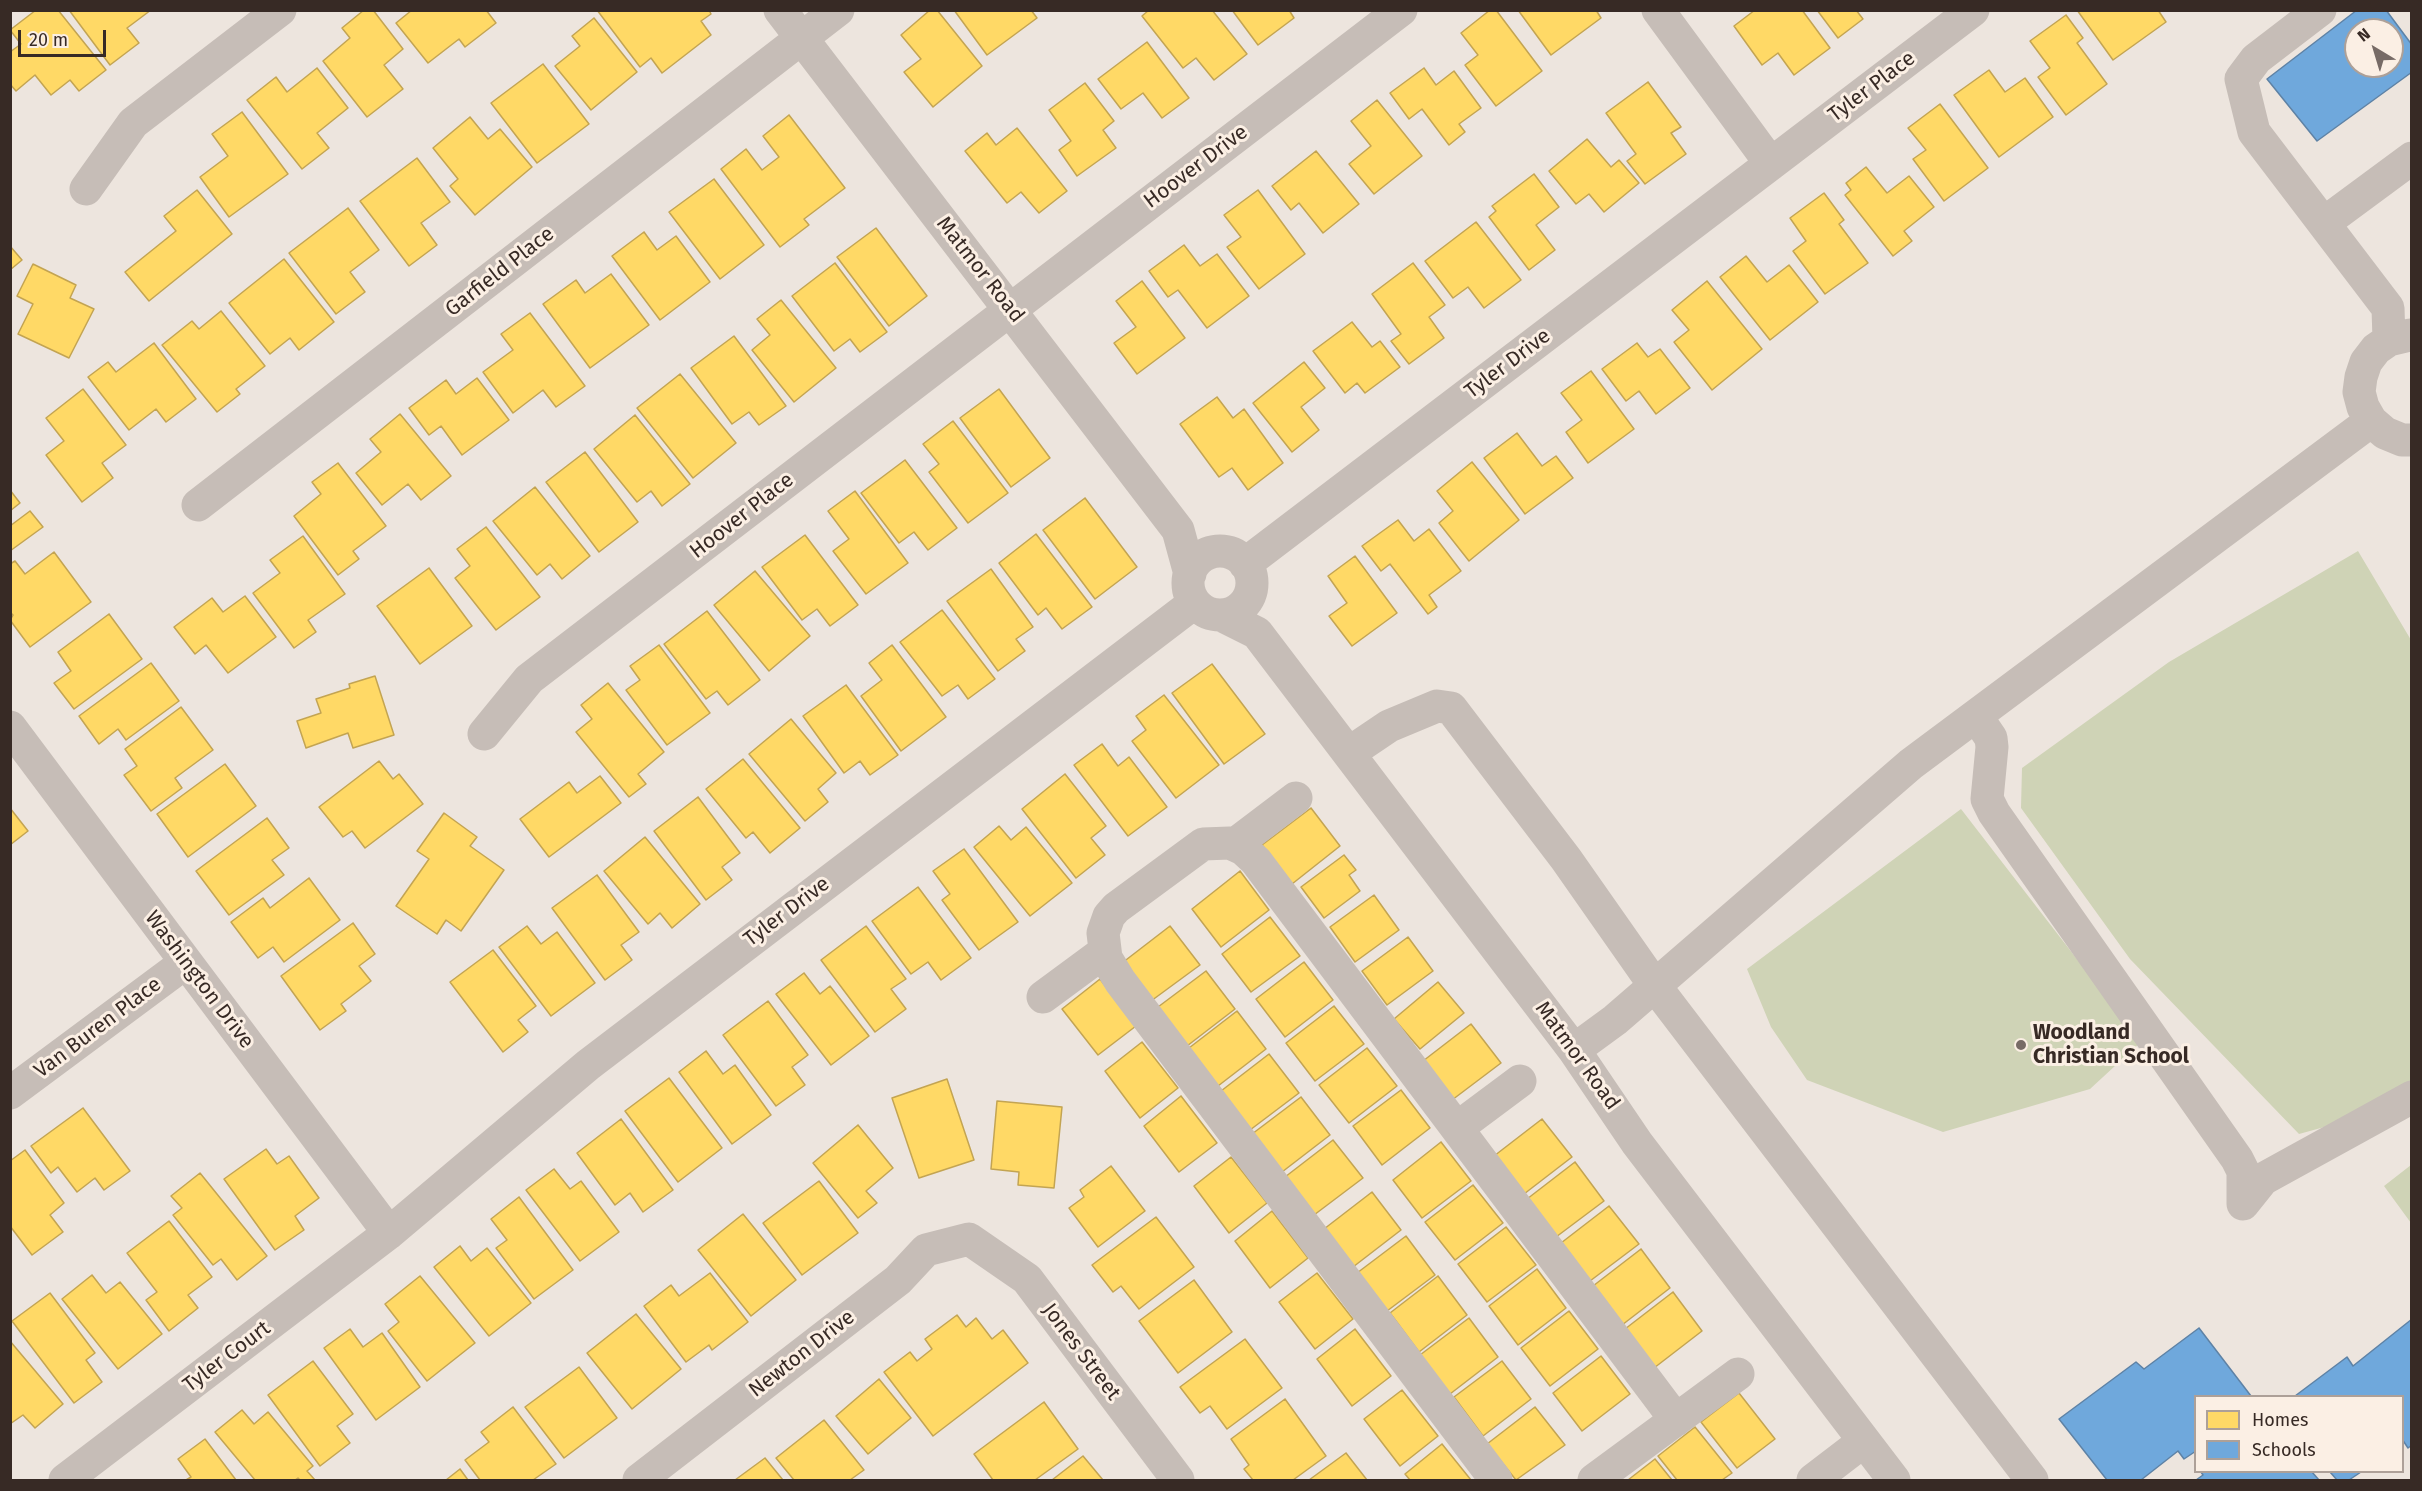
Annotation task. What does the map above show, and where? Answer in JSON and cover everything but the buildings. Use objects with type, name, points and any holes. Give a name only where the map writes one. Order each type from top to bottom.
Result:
[{"type":"street","points":[[86,189],[133,123],[280,10]]},
{"type":"street","name":"Matmor Road","points":[[780,10],[1178,530],[1202,597],[1257,633],[1574,1050],[1637,1143],[1894,1480]]},
{"type":"street","name":"Garfield Place","points":[[198,505],[838,10]]},
{"type":"street","points":[[1658,10],[1771,164]]},
{"type":"street","name":"Tyler Place","points":[[1771,164],[1973,10]]},
{"type":"street","points":[[2320,10],[2256,59],[2241,80],[2254,132],[2388,308],[2400,338],[2376,349],[2366,362],[2359,392],[2363,407],[2371,421],[2385,433],[2402,440],[2412,440]]},
{"type":"street","name":"Hoover Drive","points":[[1011,309],[1385,15]]},
{"type":"street","points":[[2324,223],[2412,159]]},
{"type":"street","name":"Tyler Drive","points":[[1240,568],[1771,164]]},
{"type":"street","name":"Hoover Place","points":[[484,734],[529,679],[1011,309]]},
{"type":"street","points":[[1574,1050],[1615,1020],[1911,764],[2371,421]]},
{"type":"street","name":"Matmor Road","points":[[1178,530],[1240,568]]},
{"type":"street","points":[[1202,557],[1240,568],[1247,600],[1240,609],[1202,597],[1194,564],[1202,557]]},
{"type":"street","points":[[1240,568],[1257,633]]},
{"type":"street","name":"Tyler Drive","points":[[389,1233],[588,1065],[1202,597]]},
{"type":"street","points":[[1350,753],[1389,726],[1437,706],[1451,708],[1566,859],[1655,986],[2032,1480]]},
{"type":"street","points":[[1976,716],[1991,738],[1987,799],[1994,813],[2237,1159],[2243,1171],[2243,1204],[2263,1179],[2412,1097]]},
{"type":"street","name":"Washington Drive","points":[[10,727],[389,1233]]},
{"type":"street","points":[[1234,845],[1296,798]]},
{"type":"street","points":[[1496,1480],[1120,981],[1104,952],[1106,925],[1116,908],[1203,844],[1223,842],[1234,845],[1243,849],[1256,861],[1676,1420]]},
{"type":"street","points":[[1043,997],[1104,952]]},
{"type":"street","name":"Van Buren Place","points":[[10,1093],[185,963]]},
{"type":"street","points":[[1457,1128],[1520,1080]]},
{"type":"street","name":"Tyler Court","points":[[65,1480],[389,1233]]},
{"type":"street","name":"Newton Drive","points":[[639,1480],[898,1280],[926,1250],[969,1239]]},
{"type":"street","name":"Jones Street","points":[[969,1239],[1027,1279],[1178,1480]]},
{"type":"street","points":[[1594,1480],[1738,1374]]},
{"type":"street","points":[[1813,1480],[1864,1441]]},
{"type":"green space","points":[[2358,551],[2411,640],[2411,1082],[2328,1126],[2299,1134],[2130,959],[2021,808],[2022,768],[2169,662]]},
{"type":"green space","points":[[1961,809],[2141,1042],[2090,1089],[1943,1132],[1807,1080],[1771,1027],[1747,969]]},
{"type":"green space","points":[[2411,1165],[2411,1223],[2384,1186]]},
{"type":"place","name":"Woodland Christian School","points":[[2021,1045]]}]
